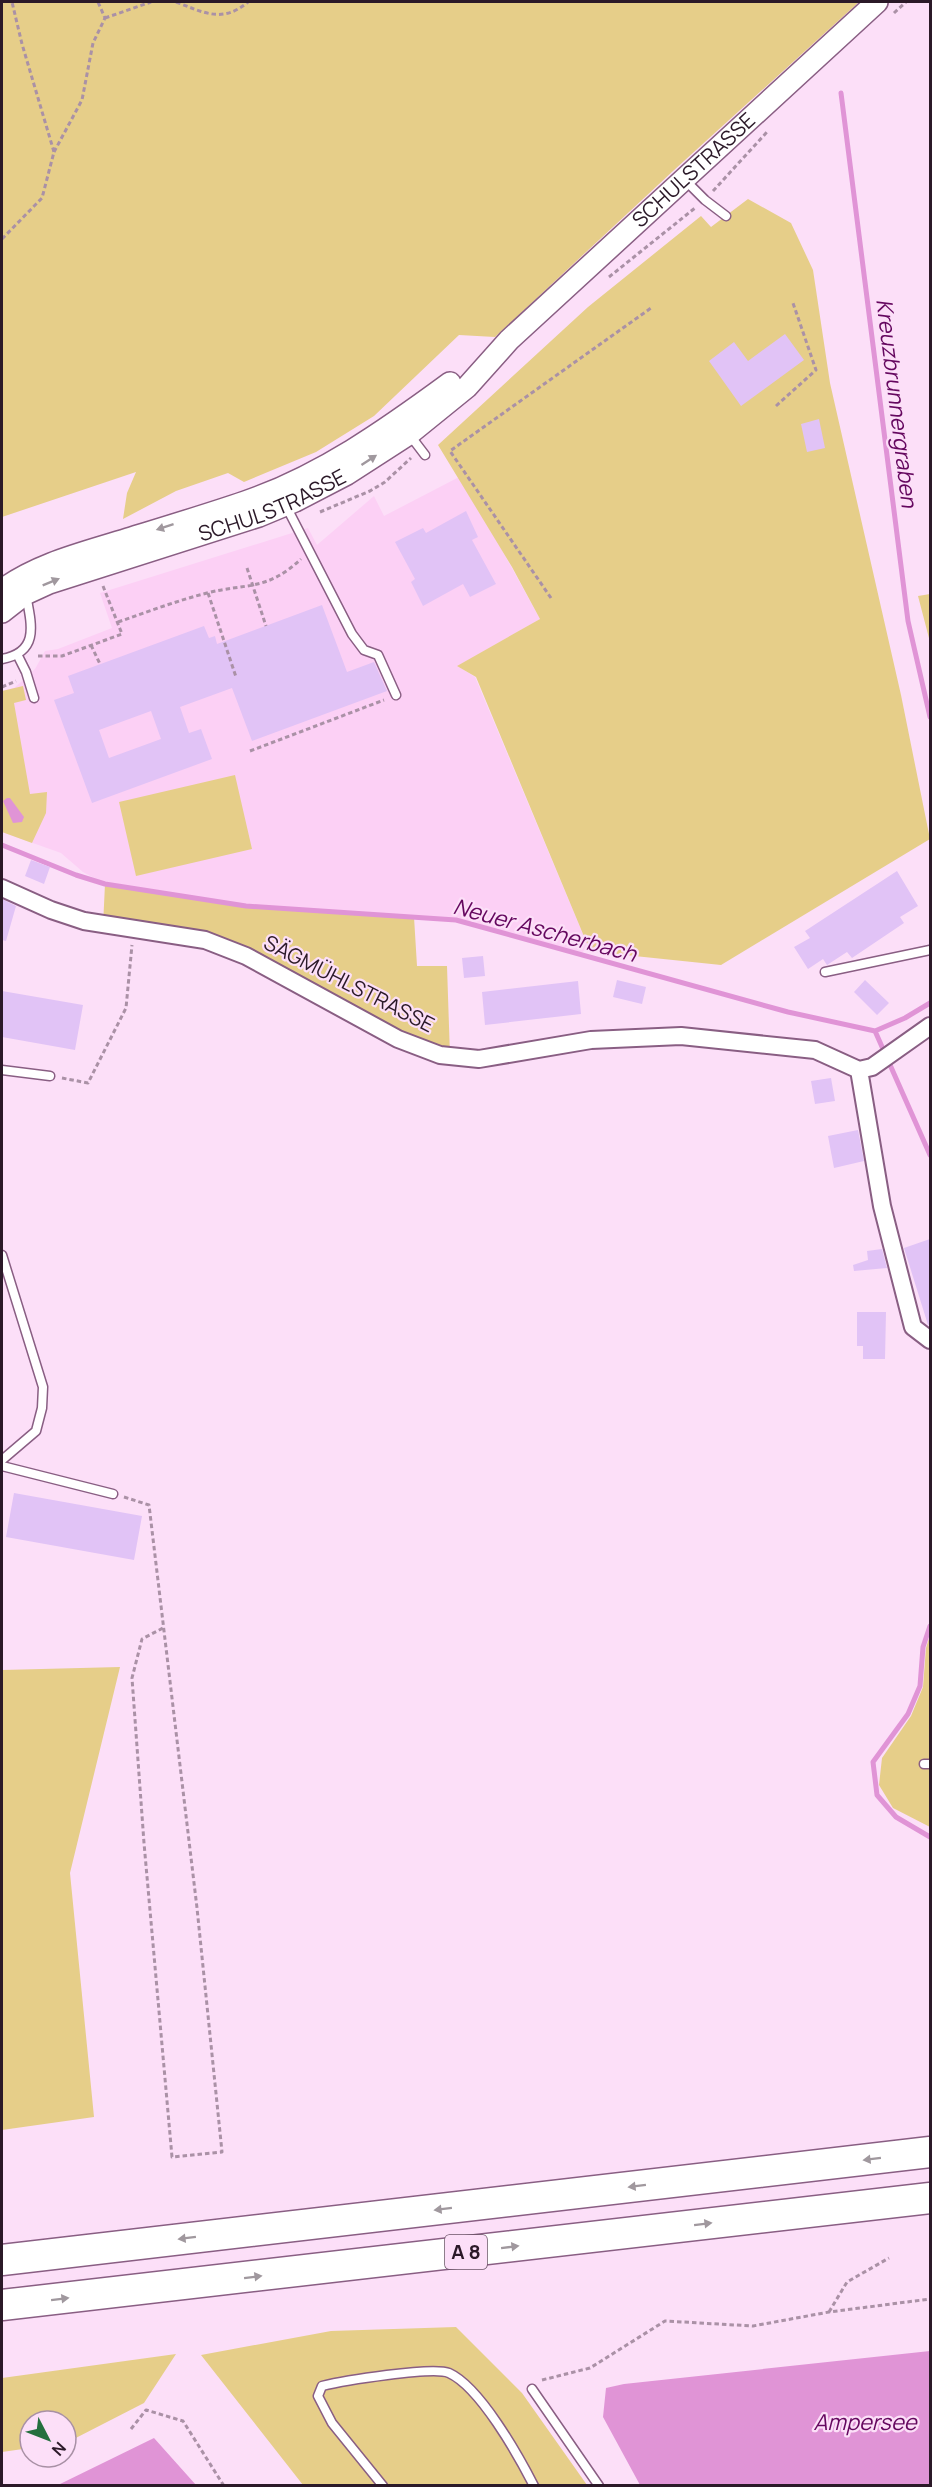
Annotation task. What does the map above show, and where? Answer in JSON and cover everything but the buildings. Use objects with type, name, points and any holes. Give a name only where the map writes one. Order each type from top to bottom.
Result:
[{"type":"highway","name":"A 8","points":[[2,2260],[930,2152]]},
{"type":"highway","name":"A 8","points":[[2,2305],[930,2198]]},
{"type":"street","name":"SCHULSTRASSE","points":[[11,590],[49,583],[259,516],[346,474],[509,340],[877,2]]},
{"type":"street","name":"SCHULSTRASSE","points":[[2,612],[11,590],[42,567],[247,501],[287,485],[400,429]]},
{"type":"street","name":"SÄGMÜHLSTRASSE","points":[[2,888],[51,910],[103,926],[134,928],[205,940],[246,956],[398,1039],[440,1055],[479,1059],[591,1040],[681,1036],[815,1050],[866,1069]]},
{"type":"street","points":[[930,1026],[866,1069],[882,1206],[913,1327],[930,1340]]},
{"type":"lane","points":[[684,179],[705,200],[726,216]]},
{"type":"lane","points":[[400,429],[425,455]]},
{"type":"lane","points":[[285,505],[352,634],[364,650],[378,655],[396,695]]},
{"type":"lane","points":[[2,659],[18,656],[29,645],[31,626],[11,590]]},
{"type":"lane","points":[[18,656],[34,698]]},
{"type":"lane","points":[[825,972],[930,950]]},
{"type":"lane","points":[[2,1070],[50,1076]]},
{"type":"lane","points":[[2,1255],[43,1387],[42,1408],[36,1431],[2,1460]]},
{"type":"lane","points":[[2,1466],[113,1494]]},
{"type":"lane","points":[[383,2486],[332,2423],[318,2396],[322,2386],[340,2381],[405,2373],[446,2371],[464,2381],[500,2429],[534,2486]]},
{"type":"lane","points":[[532,2389],[599,2486]]},
{"type":"path","points":[[12,2],[54,152]]},
{"type":"path","points":[[98,2],[105,18]]},
{"type":"path","points":[[2,240],[42,198],[54,152],[82,100],[93,43],[105,18],[150,2]]},
{"type":"path","points":[[177,2],[212,16],[240,8],[248,2]]},
{"type":"path","points":[[776,406],[816,370],[793,303]]},
{"type":"path","points":[[551,597],[450,451],[651,308]]},
{"type":"path","points":[[117,622],[208,593],[263,584],[288,572],[309,552]]},
{"type":"path","points":[[38,656],[62,656],[122,634],[95,567]]},
{"type":"path","points":[[247,568],[266,626]]},
{"type":"path","points":[[208,593],[236,677]]},
{"type":"path","points":[[92,645],[100,664]]},
{"type":"path","points":[[250,751],[396,695]]},
{"type":"path","points":[[328,713],[331,720]]},
{"type":"path","points":[[50,1076],[88,1083],[126,1008],[134,928]]},
{"type":"path","points":[[113,1494],[149,1505],[197,1908],[222,2152],[172,2157],[132,1678],[142,1639],[163,1628]]},
{"type":"path","points":[[829,2312],[847,2282],[889,2258]]},
{"type":"path","points":[[532,2389],[539,2380],[590,2368],[665,2321],[753,2326],[829,2312],[930,2299]]},
{"type":"path","points":[[131,2429],[146,2410],[183,2421],[224,2486]]},
{"type":"shaded area","points":[[2,2],[859,2],[495,337],[459,335],[374,416],[316,452],[244,482],[228,473],[176,491],[123,519],[127,493],[136,472],[2,517]]},
{"type":"shaded area","points":[[748,199],[791,223],[813,270],[830,383],[901,695],[930,839],[721,965],[596,952],[588,946],[476,677],[457,666],[540,619],[512,567],[438,445],[588,307],[701,216],[711,227]]},
{"type":"shaded area","points":[[461,476],[540,619],[458,666],[475,677],[588,946],[580,955],[456,920],[246,906],[105,884],[83,872],[61,853],[2,832],[2,691],[14,688],[35,669],[45,651],[58,649],[112,628],[100,593],[308,528],[317,545],[374,496],[384,516]]},
{"type":"shaded area","points":[[930,594],[930,642],[918,596]]},
{"type":"shaded area","points":[[23,686],[26,700],[14,703],[30,794],[47,792],[46,813],[32,843],[2,832],[2,691]]},
{"type":"shaded area","points":[[235,775],[252,849],[136,876],[119,802]]},
{"type":"shaded area","points":[[105,884],[246,906],[414,917],[417,966],[447,966],[450,1056],[246,956],[103,926]]},
{"type":"shaded area","points":[[930,1635],[930,1827],[893,1808],[879,1785],[882,1758],[911,1716],[923,1687],[926,1648]]},
{"type":"shaded area","points":[[120,1667],[70,1873],[94,2117],[2,2130],[2,1670]]},
{"type":"shaded area","points":[[456,2327],[522,2393],[587,2485],[303,2485],[201,2355],[331,2331]]},
{"type":"shaded area","points":[[176,2354],[144,2403],[78,2437],[78,2409],[18,2409],[18,2450],[2,2452],[2,2378]]},
{"type":"water","points":[[10,798],[24,817],[22,822],[13,823],[3,801]]},
{"type":"water","name":"Ampersee","points":[[930,2351],[930,2485],[640,2485],[603,2417],[606,2388],[624,2384]]},
{"type":"water","points":[[154,2438],[196,2485],[58,2485]]},
{"type":"waterway","name":"Kreuzbrunnergraben","points":[[841,93],[908,621],[930,717]]},
{"type":"waterway","name":"Neuer Ascherbach","points":[[2,845],[76,875],[105,884],[246,906],[456,920],[788,1012],[875,1031],[905,1018],[930,1003]]},
{"type":"waterway","points":[[875,1031],[930,1155]]},
{"type":"waterway","points":[[930,1626],[923,1647],[920,1686],[908,1714],[873,1762],[877,1795],[896,1817],[930,1837]]}]
